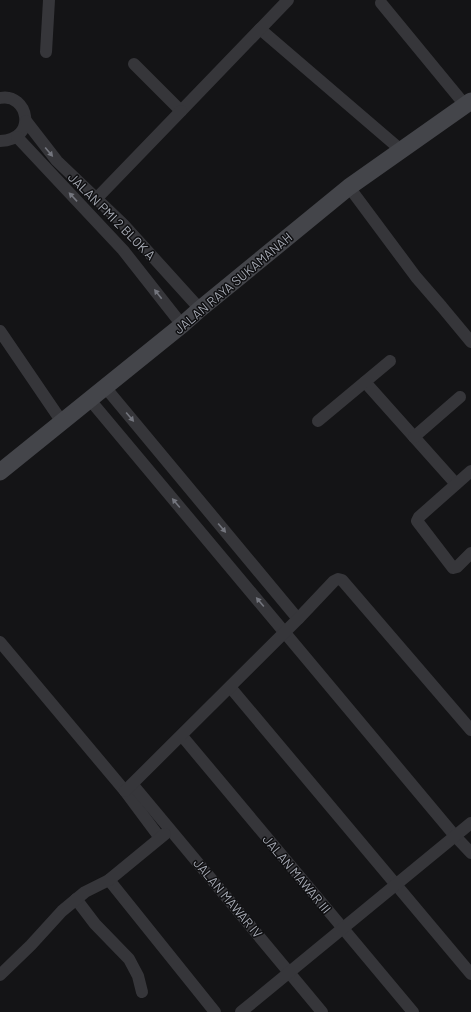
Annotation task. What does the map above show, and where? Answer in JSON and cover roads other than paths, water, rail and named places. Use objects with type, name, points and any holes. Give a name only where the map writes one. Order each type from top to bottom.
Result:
[{"type":"street","points":[[46,52],[49,0]]},
{"type":"street","points":[[96,199],[288,0]]},
{"type":"street","points":[[381,4],[468,103]]},
{"type":"street","points":[[260,29],[401,150]]},
{"type":"street","points":[[134,64],[181,111]]},
{"type":"street","name":"JALAN PMI 2 BLOK A","points":[[0,98],[12,99],[20,104],[26,121],[57,161],[113,215],[200,309]]},
{"type":"street","name":"JALAN RAYA SUKAMANAH","points":[[0,472],[182,325],[349,187],[468,103]]},
{"type":"street","points":[[0,141],[8,141],[17,137],[23,130],[26,121]]},
{"type":"street","name":"JALAN PMI 2 BLOK A","points":[[17,137],[123,250],[182,325]]},
{"type":"street","points":[[349,187],[416,277],[471,342]]},
{"type":"street","points":[[100,226],[113,215]]},
{"type":"street","points":[[0,331],[62,422]]},
{"type":"street","points":[[318,421],[390,361]]},
{"type":"street","points":[[365,382],[456,484]]},
{"type":"street","points":[[104,387],[298,619]]},
{"type":"street","points":[[414,436],[460,397]]},
{"type":"street","points":[[90,400],[455,836],[471,853]]},
{"type":"street","points":[[471,472],[419,517],[417,521],[453,568],[457,567],[471,553]]},
{"type":"street","points":[[129,788],[334,581],[338,579],[342,580],[471,730]]},
{"type":"street","points":[[0,642],[129,788],[160,838]]},
{"type":"street","points":[[230,687],[471,974]]},
{"type":"street","name":"JALAN MAWAR III","points":[[182,736],[413,1012]]},
{"type":"street","name":"JALAN MAWAR IV","points":[[129,788],[170,830],[322,1012]]},
{"type":"street","points":[[241,1012],[471,823]]},
{"type":"street","points":[[0,975],[31,945],[62,911],[76,899],[85,892],[109,880],[170,830]]},
{"type":"street","points":[[109,880],[215,1012]]},
{"type":"street","points":[[76,899],[102,932],[129,958],[138,976],[142,992]]}]
